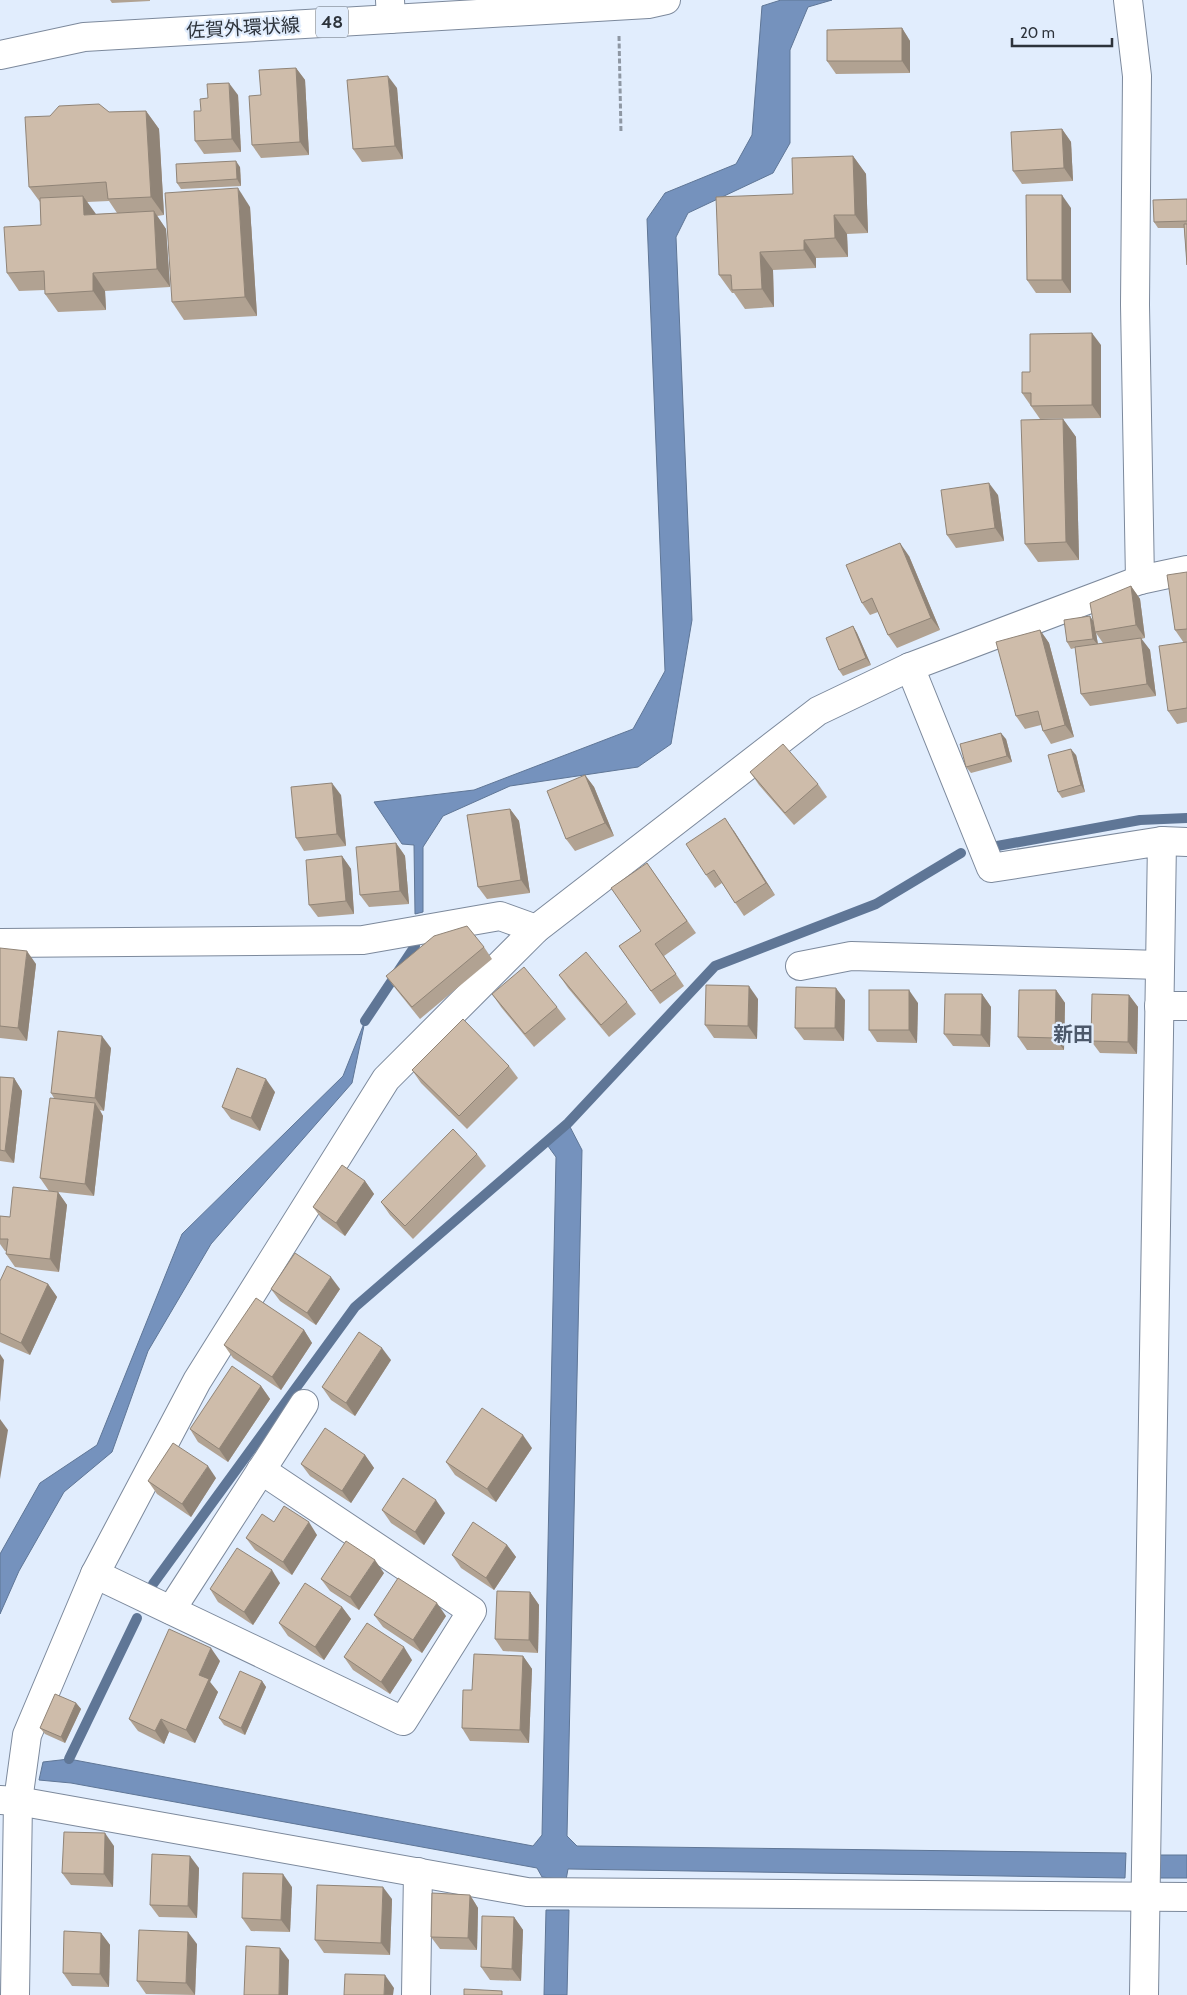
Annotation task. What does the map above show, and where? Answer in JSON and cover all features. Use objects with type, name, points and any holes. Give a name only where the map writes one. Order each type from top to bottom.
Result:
[{"type":"street","name":"佐賀外環状線","points":[[0,55],[84,37],[390,9],[618,6],[648,4],[666,0]]},
{"type":"street","points":[[1128,0],[1138,76],[1135,305],[1140,580]]},
{"type":"street","points":[[15,1995],[9,1801],[27,1736],[95,1574],[197,1381],[386,1079],[536,929],[818,710],[910,667],[1140,580],[1187,570]]},
{"type":"street","points":[[910,667],[991,868],[1174,842],[1160,965],[1144,1995]]},
{"type":"street","points":[[0,942],[363,940],[500,916],[536,929]]},
{"type":"street","points":[[800,966],[851,956],[1160,965]]},
{"type":"street","points":[[1159,1006],[1187,1006]]},
{"type":"street","points":[[171,1610],[304,1404]]},
{"type":"street","points":[[95,1574],[403,1721],[472,1611],[261,1470]]},
{"type":"street","points":[[9,1801],[528,1892],[1187,1897]]},
{"type":"street","points":[[416,1995],[418,1872]]},
{"type":"path","points":[[618,6],[621,133]]},
{"type":"water","points":[[781,0],[832,0],[808,7],[790,50],[790,143],[773,173],[688,213],[676,237],[692,620],[671,744],[638,767],[510,786],[443,816],[423,847],[423,912],[415,914],[414,845],[402,844],[374,802],[474,790],[633,729],[665,671],[647,219],[665,193],[736,164],[752,135],[762,6]]},
{"type":"water","points":[[365,1021],[352,1083],[211,1244],[148,1351],[112,1452],[64,1492],[19,1571],[0,1614],[0,1554],[40,1483],[97,1445],[182,1234],[343,1076]]},
{"type":"water","points":[[568,1123],[582,1150],[567,1836],[577,1846],[1126,1853],[1125,1878],[568,1869],[566,1880],[542,1877],[537,1868],[71,1783],[39,1780],[43,1762],[69,1759],[533,1846],[542,1835],[556,1157],[545,1142]]},
{"type":"water","points":[[1157,1855],[1187,1855],[1187,1878],[1158,1878]]},
{"type":"water","points":[[546,1910],[569,1910],[567,1995],[544,1995]]},
{"type":"building","points":[[902,28],[902,61],[827,61],[827,30]]},
{"type":"building","points":[[296,68],[300,142],[252,145],[249,96],[261,95],[259,70]]},
{"type":"building","points":[[388,76],[395,146],[353,149],[347,80]]},
{"type":"building","points":[[229,83],[232,139],[195,141],[194,111],[201,111],[200,99],[208,98],[207,84]]},
{"type":"building","points":[[99,104],[109,112],[146,111],[151,197],[108,199],[106,182],[29,187],[25,117],[50,116],[59,106]]},
{"type":"building","points":[[1062,129],[1064,168],[1013,171],[1011,132]]},
{"type":"building","points":[[853,156],[855,215],[834,215],[835,238],[804,240],[804,250],[760,252],[762,289],[732,290],[731,275],[719,275],[716,197],[793,194],[792,158]]},
{"type":"building","points":[[236,161],[237,179],[177,183],[176,164]]},
{"type":"building","points":[[238,188],[245,297],[172,302],[165,193]]},
{"type":"building","points":[[1026,195],[1062,195],[1062,280],[1027,280]]},
{"type":"building","points":[[83,196],[84,215],[154,211],[157,269],[93,273],[93,291],[45,294],[44,271],[7,273],[4,227],[41,225],[40,198]]},
{"type":"building","points":[[1187,199],[1187,221],[1154,222],[1153,200]]},
{"type":"building","points":[[1184,224],[1187,224],[1187,265]]},
{"type":"building","points":[[1092,333],[1092,405],[1031,406],[1031,393],[1022,393],[1022,372],[1030,372],[1030,334]]},
{"type":"building","points":[[1063,419],[1066,542],[1025,544],[1021,420]]},
{"type":"building","points":[[989,483],[995,528],[947,535],[941,490]]},
{"type":"building","points":[[900,543],[931,618],[888,635],[872,598],[862,603],[846,565]]},
{"type":"building","points":[[1187,572],[1187,629],[1175,630],[1167,575]]},
{"type":"building","points":[[1131,586],[1136,625],[1095,632],[1090,603]]},
{"type":"building","points":[[1090,616],[1093,639],[1067,642],[1064,620]]},
{"type":"building","points":[[853,626],[866,658],[839,670],[826,638]]},
{"type":"building","points":[[1040,630],[1065,725],[1043,731],[1038,711],[1016,716],[996,642]]},
{"type":"building","points":[[1141,638],[1147,684],[1081,694],[1075,647]]},
{"type":"building","points":[[1187,642],[1187,708],[1168,711],[1159,646]]},
{"type":"building","points":[[1001,733],[1007,756],[966,767],[960,744]]},
{"type":"building","points":[[783,744],[818,784],[785,813],[750,772]]},
{"type":"building","points":[[1071,749],[1081,785],[1058,792],[1048,755]]},
{"type":"building","points":[[585,775],[605,823],[566,839],[547,791]]},
{"type":"building","points":[[332,783],[337,834],[296,838],[291,787]]},
{"type":"building","points":[[510,809],[521,880],[478,887],[467,815]]},
{"type":"building","points":[[725,818],[766,883],[735,903],[714,870],[706,875],[686,844]]},
{"type":"building","points":[[396,843],[400,891],[360,895],[356,847]]},
{"type":"building","points":[[342,856],[346,901],[309,905],[306,860]]},
{"type":"building","points":[[647,863],[687,921],[655,944],[676,974],[651,991],[619,946],[641,931],[611,888]]},
{"type":"building","points":[[467,926],[484,947],[412,1007],[386,976],[434,936]]},
{"type":"building","points":[[0,948],[27,951],[18,1028],[0,1026]]},
{"type":"building","points":[[586,952],[627,1002],[601,1025],[559,975]]},
{"type":"building","points":[[524,967],[557,1007],[525,1034],[492,994]]},
{"type":"building","points":[[706,985],[749,986],[748,1026],[705,1025]]},
{"type":"building","points":[[796,987],[836,988],[835,1028],[795,1028]]},
{"type":"building","points":[[869,990],[909,990],[909,1030],[869,1030]]},
{"type":"building","points":[[1019,990],[1056,990],[1055,1038],[1018,1037]]},
{"type":"building","points":[[945,994],[982,994],[981,1035],[944,1034]]},
{"type":"building","points":[[1092,994],[1129,995],[1128,1042],[1091,1041]]},
{"type":"building","points":[[463,1019],[509,1066],[459,1116],[412,1070]]},
{"type":"building","points":[[58,1031],[102,1036],[95,1098],[51,1093]]},
{"type":"building","points":[[237,1068],[266,1079],[251,1118],[222,1107]]},
{"type":"building","points":[[0,1077],[14,1078],[5,1151],[0,1150]]},
{"type":"building","points":[[50,1098],[95,1103],[85,1184],[40,1178]]},
{"type":"building","points":[[453,1129],[477,1154],[405,1226],[381,1202]]},
{"type":"building","points":[[342,1165],[365,1181],[336,1223],[313,1207]]},
{"type":"building","points":[[13,1187],[58,1192],[50,1259],[6,1254],[8,1239],[0,1239],[0,1216],[10,1217]]},
{"type":"building","points":[[295,1253],[331,1277],[307,1313],[271,1289]]},
{"type":"building","points":[[7,1266],[48,1284],[21,1343],[0,1333],[0,1281]]},
{"type":"building","points":[[256,1298],[304,1330],[272,1377],[224,1345]]},
{"type":"building","points":[[359,1332],[382,1348],[346,1403],[322,1387]]},
{"type":"building","points":[[232,1366],[261,1386],[219,1449],[190,1429]]},
{"type":"building","points":[[482,1408],[523,1435],[487,1489],[446,1462]]},
{"type":"building","points":[[325,1428],[365,1455],[342,1491],[301,1464]]},
{"type":"building","points":[[173,1443],[208,1466],[182,1504],[148,1481]]},
{"type":"building","points":[[403,1478],[436,1500],[415,1532],[382,1510]]},
{"type":"building","points":[[284,1506],[309,1522],[283,1562],[246,1538],[262,1514],[274,1522]]},
{"type":"building","points":[[473,1522],[507,1545],[486,1578],[452,1555]]},
{"type":"building","points":[[346,1541],[375,1560],[350,1597],[321,1579]]},
{"type":"building","points":[[237,1548],[272,1570],[244,1612],[210,1589]]},
{"type":"building","points":[[398,1578],[437,1603],[413,1640],[374,1615]]},
{"type":"building","points":[[305,1583],[342,1607],[315,1647],[279,1623]]},
{"type":"building","points":[[497,1591],[530,1592],[529,1640],[495,1639]]},
{"type":"building","points":[[367,1623],[404,1647],[381,1682],[344,1657]]},
{"type":"building","points":[[169,1629],[211,1648],[199,1675],[209,1679],[186,1730],[161,1719],[155,1731],[129,1719]]},
{"type":"building","points":[[474,1654],[523,1656],[520,1730],[462,1728],[463,1690],[472,1690]]},
{"type":"building","points":[[240,1671],[262,1681],[241,1728],[219,1718]]},
{"type":"building","points":[[55,1694],[76,1703],[61,1737],[40,1728]]},
{"type":"building","points":[[64,1832],[105,1833],[104,1874],[62,1873]]},
{"type":"building","points":[[152,1854],[190,1856],[188,1906],[150,1905]]},
{"type":"building","points":[[243,1873],[283,1874],[281,1920],[242,1918]]},
{"type":"building","points":[[317,1885],[383,1887],[381,1943],[315,1940]]},
{"type":"building","points":[[432,1893],[470,1895],[468,1938],[431,1937]]},
{"type":"building","points":[[482,1916],[514,1917],[512,1969],[481,1967]]},
{"type":"building","points":[[139,1930],[188,1932],[186,1983],[137,1981]]},
{"type":"building","points":[[64,1931],[101,1933],[100,1974],[63,1973]]},
{"type":"building","points":[[246,1946],[280,1948],[279,1995],[244,1995]]},
{"type":"building","points":[[345,1974],[385,1975],[384,1995],[344,1995]]},
{"type":"building","points":[[464,1989],[502,1991],[502,1995],[464,1995]]},
{"type":"waterway","points":[[997,846],[1140,820],[1187,818]]},
{"type":"waterway","points":[[153,1584],[355,1307],[568,1123],[715,966],[876,904],[961,853]]},
{"type":"waterway","points":[[365,1021],[415,946]]},
{"type":"waterway","points":[[69,1759],[137,1618]]},
{"type":"district","name":"新田","points":[[1073,1034]]}]
